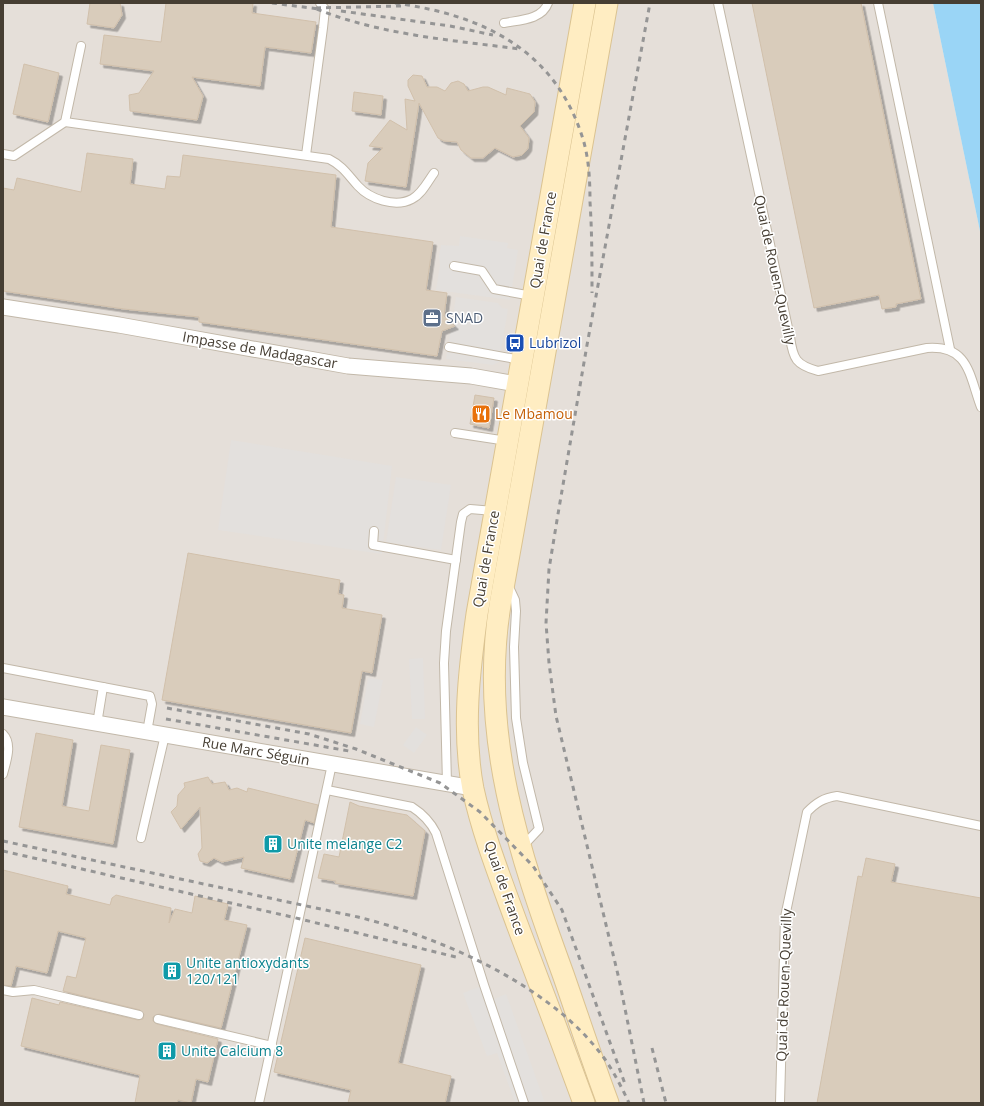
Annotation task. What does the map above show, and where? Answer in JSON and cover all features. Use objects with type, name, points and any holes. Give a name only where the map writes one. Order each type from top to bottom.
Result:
[{"type":"main road","name":"Quai de France","points":[[584,1103],[494,861],[473,788],[468,743],[469,676],[477,614],[585,3]]},
{"type":"main road","name":"Quai de France","points":[[607,3],[504,579],[495,635],[494,659],[495,708],[502,773],[520,848],[539,910],[608,1103]]},
{"type":"main road","name":"Rue Marc Séguin","points":[[473,788],[491,786],[502,773]]},
{"type":"main road","points":[[473,788],[491,812],[542,952],[565,981]]},
{"type":"street","name":"Impasse de Madagascar","points":[[3,307],[119,325],[348,366],[471,376],[517,384]]},
{"type":"street","name":"Rue Marc Séguin","points":[[3,707],[473,788]]},
{"type":"lane","points":[[306,155],[325,9],[320,3]]},
{"type":"lane","points":[[504,23],[532,18],[546,8],[548,3]]},
{"type":"lane","name":"Quai de Rouen-Quevilly","points":[[718,3],[790,337],[792,355],[799,363],[818,371],[927,348],[940,347],[950,349]]},
{"type":"lane","points":[[878,3],[950,349],[957,353],[965,363],[981,407]]},
{"type":"lane","points":[[64,122],[80,46]]},
{"type":"lane","points":[[3,154],[14,156],[64,122],[329,159],[340,164],[366,194],[378,199],[393,202],[404,202],[413,199],[434,173]]},
{"type":"lane","points":[[454,266],[482,271],[494,289],[533,296]]},
{"type":"lane","points":[[449,347],[522,360]]},
{"type":"lane","points":[[455,433],[507,441]]},
{"type":"lane","points":[[447,784],[444,663],[446,631],[463,514],[470,509],[495,511]]},
{"type":"lane","points":[[374,531],[373,545],[456,560]]},
{"type":"lane","points":[[504,579],[516,600],[514,647],[516,718],[528,786],[539,829],[520,848]]},
{"type":"lane","points":[[3,668],[150,696],[152,704],[147,732]]},
{"type":"lane","points":[[97,724],[103,687]]},
{"type":"lane","points":[[3,734],[6,738],[8,751],[3,774]]},
{"type":"lane","points":[[141,838],[165,736]]},
{"type":"lane","points":[[259,1103],[332,764]]},
{"type":"lane","points":[[327,790],[412,807],[422,813],[431,823],[436,833],[484,985],[524,1103]]},
{"type":"lane","name":"Quai de Rouen-Quevilly","points":[[780,1103],[785,917],[807,812],[817,802],[828,797],[837,796],[981,826]]},
{"type":"lane","points":[[3,990],[13,992],[34,990],[139,1015]]},
{"type":"lane","points":[[158,1019],[272,1046]]},
{"type":"shaded area","points":[[3,3],[933,3],[981,236],[981,1103],[3,1103]]},
{"type":"shaded area","points":[[460,236],[508,243],[507,248],[518,250],[510,300],[436,290],[440,265],[439,256],[441,245],[459,246]]},
{"type":"shaded area","points":[[456,297],[498,303],[502,308],[508,309],[499,362],[493,365],[446,359]]},
{"type":"shaded area","points":[[231,440],[392,466],[382,554],[218,530]]},
{"type":"shaded area","points":[[396,477],[451,485],[441,550],[386,542]]},
{"type":"shaded area","points":[[423,658],[425,719],[412,719],[409,659]]},
{"type":"shaded area","points":[[368,678],[383,680],[374,727],[360,724]]},
{"type":"shaded area","points":[[416,727],[427,735],[414,753],[403,745]]},
{"type":"shaded area","points":[[484,985],[490,1001],[506,994],[545,1103],[515,1103],[497,1053],[487,1056],[463,993]]},
{"type":"water","points":[[933,3],[981,3],[981,236]]},
{"type":"building","points":[[90,3],[120,3],[122,15],[114,28],[87,24]]},
{"type":"building","points":[[166,3],[253,3],[252,13],[316,22],[311,53],[265,47],[260,86],[192,77],[203,96],[197,120],[130,111],[129,95],[139,93],[154,71],[100,64],[104,35],[161,42]]},
{"type":"building","points":[[752,3],[861,3],[921,299],[896,304],[896,307],[882,309],[879,295],[814,308]]},
{"type":"building","points":[[24,64],[59,73],[48,122],[13,114]]},
{"type":"building","points":[[413,75],[422,76],[427,87],[437,87],[445,91],[451,83],[458,81],[464,84],[468,91],[488,87],[506,95],[507,88],[530,94],[535,102],[534,112],[520,126],[529,138],[528,148],[522,155],[513,157],[495,148],[483,158],[471,158],[461,150],[457,142],[444,141],[438,138],[419,103],[406,187],[365,181],[368,163],[383,148],[369,146],[390,120],[407,130],[405,99],[415,101],[408,86],[408,80]]},
{"type":"building","points":[[354,92],[383,96],[381,115],[352,111]]},
{"type":"building","points":[[87,153],[133,159],[130,184],[165,189],[167,176],[180,177],[183,155],[336,175],[331,227],[433,242],[426,290],[447,293],[444,316],[455,326],[442,331],[437,356],[199,322],[199,317],[124,309],[3,291],[3,188],[14,190],[17,178],[81,192]]},
{"type":"building","name":"Le Mbamou","points":[[475,395],[494,398],[489,428],[470,424]]},
{"type":"building","points":[[188,553],[340,580],[338,594],[344,595],[342,608],[382,615],[372,673],[362,671],[351,733],[162,700]]},
{"type":"building","points":[[36,733],[73,740],[62,806],[89,811],[101,745],[130,750],[113,844],[19,827]]},
{"type":"building","points":[[208,777],[212,784],[225,782],[229,790],[237,788],[247,792],[248,788],[318,805],[314,823],[305,820],[290,879],[241,868],[244,857],[222,862],[214,858],[207,863],[200,861],[198,854],[202,848],[200,807],[181,829],[171,812],[177,806],[178,795],[185,787],[184,783]]},
{"type":"building","points":[[350,802],[359,806],[407,815],[425,831],[413,896],[335,883],[336,881],[318,878],[324,854],[339,857]]},
{"type":"building","points":[[866,858],[895,864],[891,882],[981,898],[981,1103],[817,1103],[858,876],[862,877]]},
{"type":"building","points":[[3,870],[68,886],[66,894],[110,905],[112,898],[116,895],[171,908],[169,923],[175,909],[192,913],[195,896],[228,904],[224,920],[247,925],[221,1028],[159,1014],[153,1017],[153,1021],[157,1024],[218,1039],[208,1082],[196,1079],[191,1103],[178,1100],[177,1103],[135,1103],[140,1075],[21,1046],[32,998],[59,1005],[60,1002],[138,1020],[143,1019],[144,1014],[140,1010],[63,991],[67,976],[76,978],[86,938],[58,931],[47,973],[16,966],[11,986],[3,985]]},
{"type":"building","points":[[305,938],[421,965],[398,1063],[451,1076],[445,1103],[348,1103],[351,1090],[274,1072]]},
{"type":"railway","points":[[272,3],[319,9]]},
{"type":"railway","points":[[395,3],[457,17],[485,28],[511,42],[534,60],[554,81],[570,108],[583,139],[587,154],[592,236],[592,293]]},
{"type":"railway","points":[[644,1103],[619,979],[556,716],[549,663],[546,623],[549,569],[558,514],[587,345],[650,3]]},
{"type":"railway","points":[[401,6],[314,8],[364,25],[416,35],[520,49]]},
{"type":"railway","points":[[341,11],[450,26],[493,35]]},
{"type":"railway","points":[[167,708],[309,734],[356,749],[440,783],[480,812],[533,866],[562,910],[625,1084]]},
{"type":"railway","points":[[166,719],[349,751]]},
{"type":"railway","points":[[3,841],[358,917],[391,926],[459,952],[493,968],[525,987],[555,1008],[582,1032],[604,1058],[618,1080],[629,1103]]},
{"type":"railway","points":[[3,851],[292,917],[460,958]]},
{"type":"railway","points":[[652,1048],[666,1103]]},
{"type":"place","name":"SNAD","points":[[432,318]]},
{"type":"place","name":"Lubrizol","points":[[515,343]]},
{"type":"place","name":"Le Mbamou","points":[[481,414]]},
{"type":"place","name":"Unite melange C2","points":[[273,844]]},
{"type":"place","name":"Unite antioxydants 120/121","points":[[172,971]]},
{"type":"place","name":"Unite Calcium 8","points":[[167,1051]]}]
